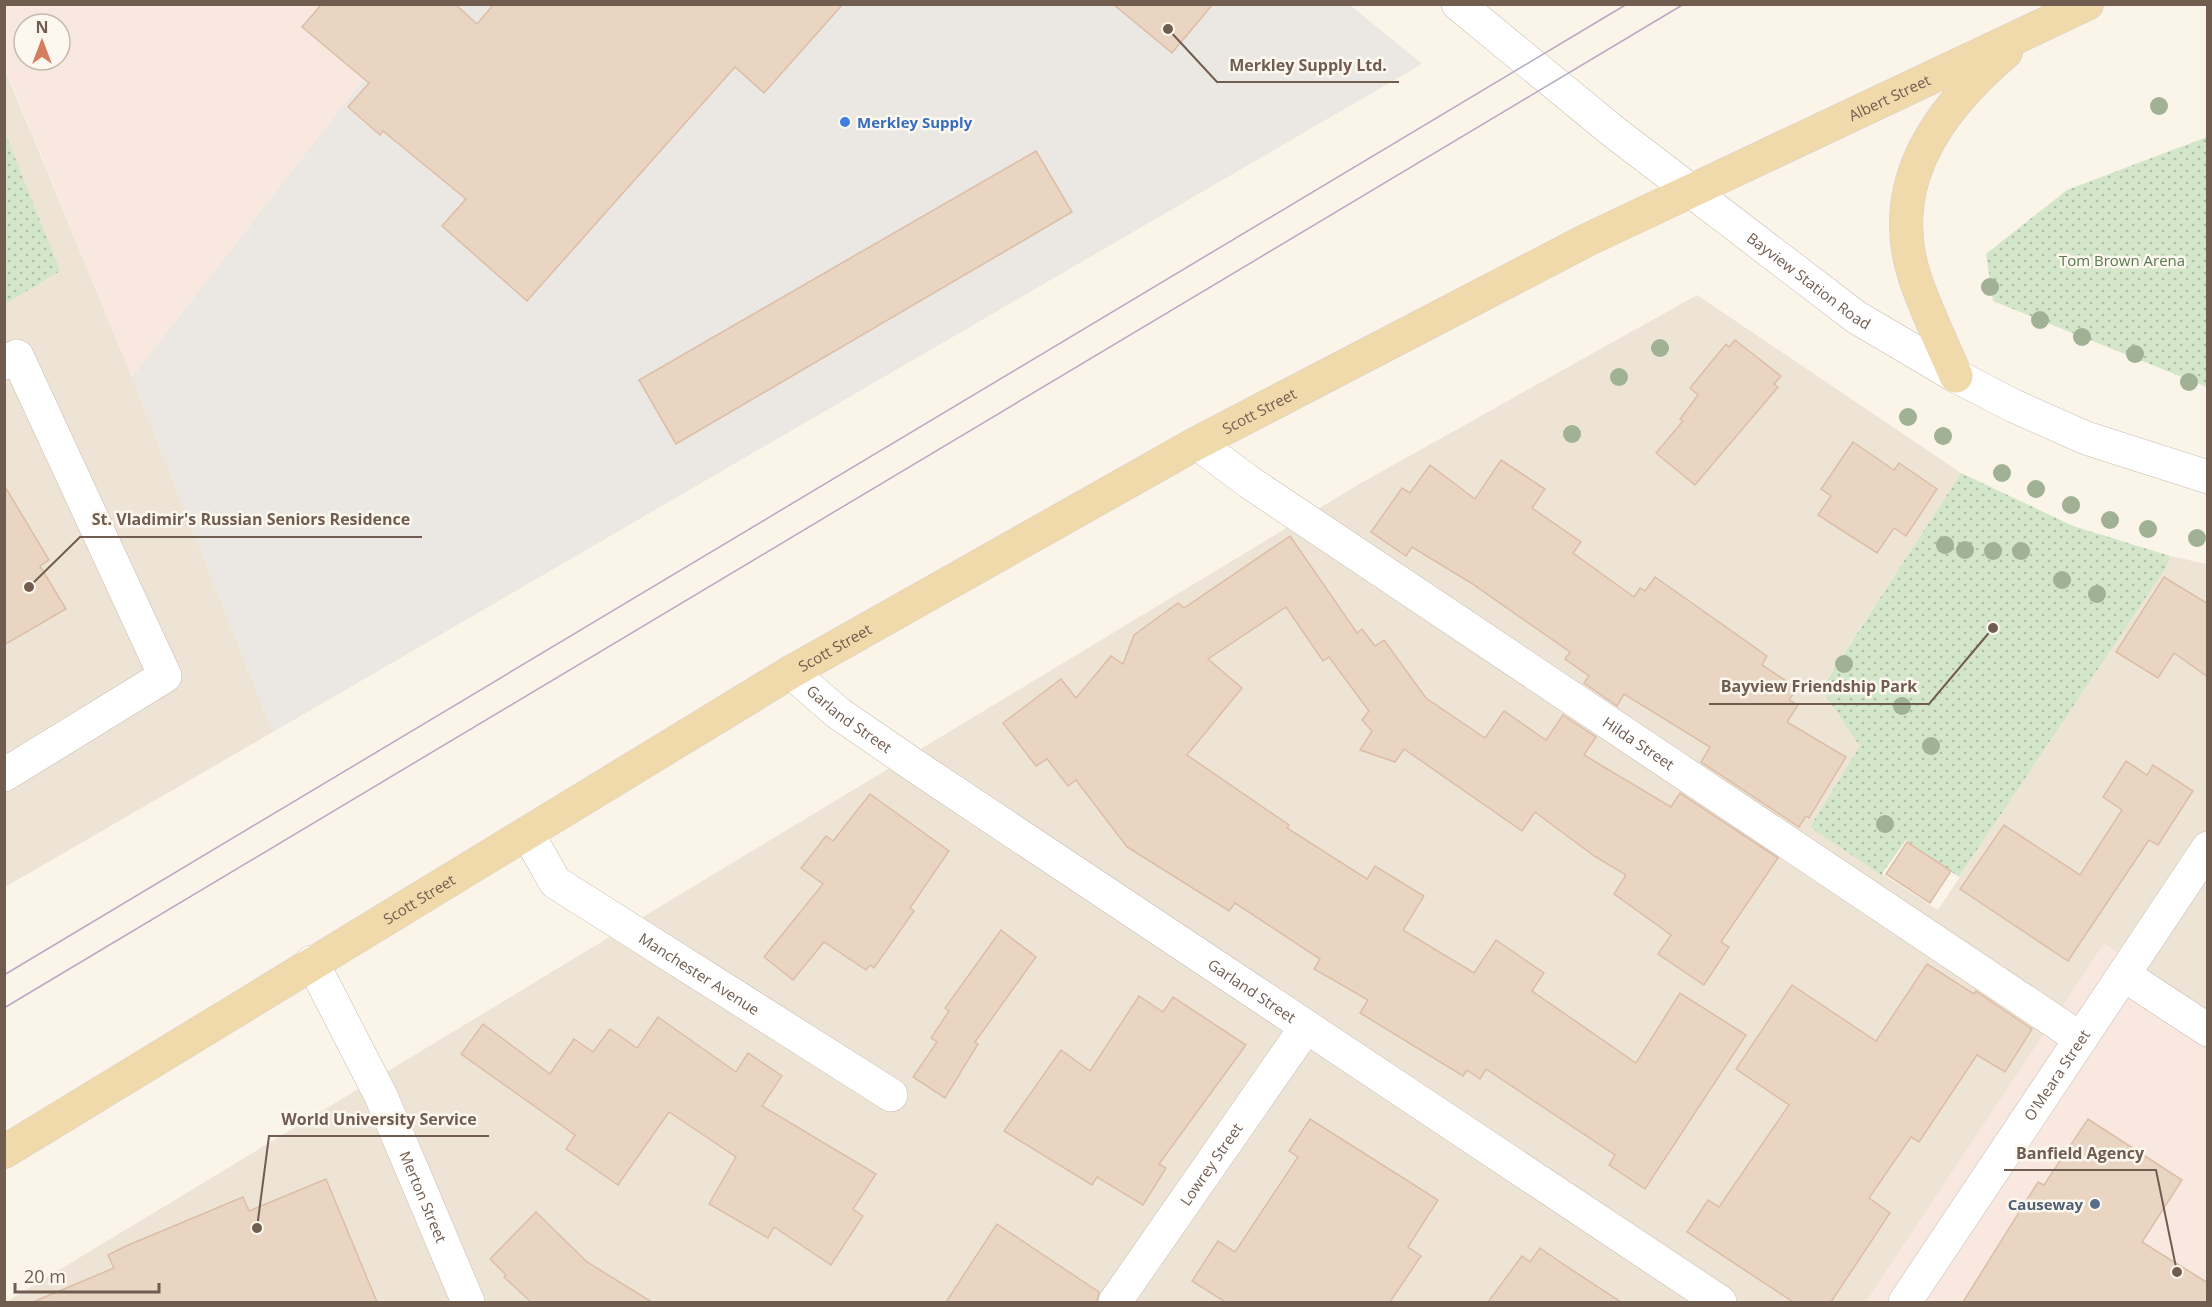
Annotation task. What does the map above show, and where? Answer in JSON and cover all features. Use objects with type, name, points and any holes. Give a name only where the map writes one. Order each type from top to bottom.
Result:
[{"type":"main road","name":"Albert Street","points":[[1692,191],[2087,4]]},
{"type":"main road","points":[[1956,376],[1914,277],[1905,223],[1912,182],[1933,130],[1947,110],[1988,67],[2034,28]]},
{"type":"main road","name":"Scott Street","points":[[4,1152],[312,962],[528,834],[791,672],[1197,443],[1587,240],[1692,191]]},
{"type":"street","name":"Bayview Station Road","points":[[1458,4],[1614,132],[1856,317],[1956,376],[2086,438],[2208,477]]},
{"type":"street","points":[[4,363],[17,356],[165,676],[4,776]]},
{"type":"street","name":"Hilda Street","points":[[1197,443],[1274,499],[2081,1039]]},
{"type":"street","name":"Garland Street","points":[[791,672],[838,713],[1720,1302]]},
{"type":"street","name":"Manchester Avenue","points":[[528,834],[555,882],[891,1095]]},
{"type":"street","name":"O'Meara Street","points":[[1905,1302],[2208,848]]},
{"type":"street","name":"Merton Street","points":[[312,962],[381,1096],[468,1302]]},
{"type":"street","points":[[2124,975],[2208,1030]]},
{"type":"street","name":"Lowrey Street","points":[[1115,1302],[1306,1027]]},
{"type":"shaded area","points":[[4,5],[421,5],[132,377],[5,67]]},
{"type":"shaded area","points":[[421,5],[1350,5],[1422,64],[273,732],[132,377]]},
{"type":"shaded area","points":[[4,67],[132,377],[273,732],[5,887]]},
{"type":"shaded area","points":[[1697,295],[1961,473],[1821,688],[1861,746],[1810,827],[1938,910],[2170,556],[2207,564],[2207,1012],[2104,944],[1866,1302],[6,1302],[1361,483]]},
{"type":"shaded area","points":[[2104,944],[2207,1012],[2207,1302],[1866,1302]]},
{"type":"green space","points":[[4,130],[60,271],[5,304],[4,304]]},
{"type":"green space","name":"Tom Brown Arena","points":[[2207,137],[2207,387],[1993,301],[1986,254],[2067,190]]},
{"type":"green space","points":[[1961,473],[2073,526],[2170,556],[2166,567],[1959,877],[1906,840],[1881,875],[1810,827],[1860,746],[1821,689]]},
{"type":"building","points":[[322,4],[455,4],[477,24],[494,4],[843,4],[764,93],[735,67],[527,301],[442,226],[466,199],[383,131],[380,135],[348,107],[369,83],[302,27]]},
{"type":"building","points":[[1113,4],[1213,4],[1172,53]]},
{"type":"building","points":[[1036,151],[1072,212],[676,444],[639,380]]},
{"type":"building","points":[[1735,340],[1781,376],[1774,384],[1778,387],[1695,485],[1656,453],[1683,421],[1680,419],[1698,395],[1690,388],[1726,344],[1729,347]]},
{"type":"building","points":[[1853,442],[1894,470],[1899,463],[1937,489],[1906,536],[1894,528],[1877,553],[1818,515],[1831,496],[1821,489]]},
{"type":"building","points":[[1501,460],[1545,489],[1532,508],[1581,542],[1573,553],[1634,597],[1640,588],[1645,591],[1655,577],[1767,656],[1762,665],[1797,688],[1789,700],[1798,705],[1787,722],[1846,757],[1809,818],[1806,816],[1799,827],[1701,762],[1710,747],[1624,694],[1617,706],[1584,683],[1589,676],[1565,659],[1570,652],[1471,583],[1412,547],[1406,556],[1371,532],[1402,488],[1410,493],[1430,465],[1475,499]]},
{"type":"building","points":[[4,485],[49,560],[40,566],[66,609],[4,645]]},
{"type":"building","points":[[1290,536],[1357,633],[1362,629],[1375,646],[1384,640],[1426,698],[1485,738],[1504,711],[1546,740],[1563,715],[1596,737],[1584,755],[1671,807],[1680,793],[1778,858],[1721,942],[1729,947],[1704,985],[1658,954],[1671,935],[1614,894],[1626,875],[1594,856],[1535,812],[1522,831],[1404,749],[1395,762],[1360,750],[1372,731],[1362,720],[1369,711],[1329,657],[1323,661],[1286,607],[1208,659],[1242,688],[1187,755],[1289,825],[1287,828],[1367,879],[1375,866],[1424,896],[1403,930],[1474,973],[1496,940],[1544,973],[1532,991],[1636,1063],[1680,993],[1746,1035],[1645,1189],[1609,1165],[1615,1155],[1486,1069],[1480,1079],[1467,1070],[1463,1076],[1360,1013],[1368,1000],[1314,969],[1320,959],[1235,903],[1229,911],[1127,847],[1076,780],[1068,786],[1047,759],[1036,766],[1003,723],[1061,679],[1076,698],[1111,656],[1123,664],[1134,635],[1178,603],[1184,608]]},
{"type":"building","points":[[2164,577],[2208,604],[2208,677],[2174,653],[2158,678],[2116,652]]},
{"type":"building","points":[[2126,761],[2147,775],[2153,765],[2193,791],[2158,845],[2149,840],[2068,961],[1960,889],[2004,825],[2080,875],[2122,810],[2103,797]]},
{"type":"building","points":[[870,794],[949,851],[910,908],[914,911],[874,968],[870,965],[866,970],[824,942],[793,980],[764,957],[823,884],[801,868],[826,836],[833,841]]},
{"type":"building","points":[[1907,842],[1951,871],[1930,903],[1886,874]]},
{"type":"building","points":[[1001,930],[1036,957],[975,1042],[978,1044],[945,1098],[913,1077],[937,1042],[931,1038],[949,1011],[945,1008]]},
{"type":"building","points":[[1927,964],[1974,994],[1976,991],[2032,1029],[2005,1072],[1977,1055],[1919,1142],[1911,1137],[1869,1198],[1890,1213],[1831,1302],[1793,1302],[1687,1232],[1708,1200],[1719,1207],[1789,1105],[1736,1069],[1792,985],[1876,1041]]},
{"type":"building","points":[[1139,996],[1163,1012],[1173,997],[1246,1045],[1159,1164],[1166,1168],[1143,1205],[1097,1177],[1092,1185],[1004,1131],[1061,1050],[1090,1071]]},
{"type":"building","points":[[658,1017],[736,1072],[748,1053],[782,1076],[762,1106],[876,1174],[853,1209],[863,1216],[831,1265],[774,1227],[768,1238],[709,1204],[736,1157],[669,1112],[618,1185],[566,1149],[575,1135],[461,1054],[483,1024],[550,1074],[574,1039],[593,1052],[610,1029],[637,1048]]},
{"type":"building","points":[[1310,1119],[1438,1200],[1408,1247],[1421,1256],[1390,1302],[1225,1302],[1192,1281],[1218,1241],[1235,1252],[1298,1157],[1289,1151]]},
{"type":"building","name":"Causeway","points":[[2088,1119],[2182,1180],[2142,1242],[2208,1283],[2208,1302],[1963,1302],[2038,1182],[2044,1185]]},
{"type":"building","points":[[326,1179],[377,1302],[33,1302],[114,1268],[108,1255],[126,1246],[243,1197],[249,1211]]},
{"type":"building","points":[[536,1212],[587,1262],[652,1302],[531,1302],[504,1277],[506,1275],[490,1259]]},
{"type":"building","points":[[997,1224],[1099,1292],[1097,1302],[946,1302]]},
{"type":"building","points":[[1540,1248],[1621,1302],[1488,1302],[1522,1256],[1530,1262]]},
{"type":"tram line","points":[[4,975],[1627,4]]},
{"type":"tram line","points":[[4,1008],[1684,4]]},
{"type":"place","name":"Merkley Supply Ltd.","points":[[1168,29]]},
{"type":"place","name":"Merkley Supply","points":[[845,122]]},
{"type":"place","name":"St. Vladimir's Russian Seniors Residence","points":[[29,587]]},
{"type":"place","name":"Bayview Friendship Park","points":[[1993,628]]},
{"type":"place","name":"Causeway","points":[[2095,1204]]},
{"type":"place","name":"World University Service","points":[[257,1228]]},
{"type":"place","name":"Banfield Agency","points":[[2177,1272]]}]
